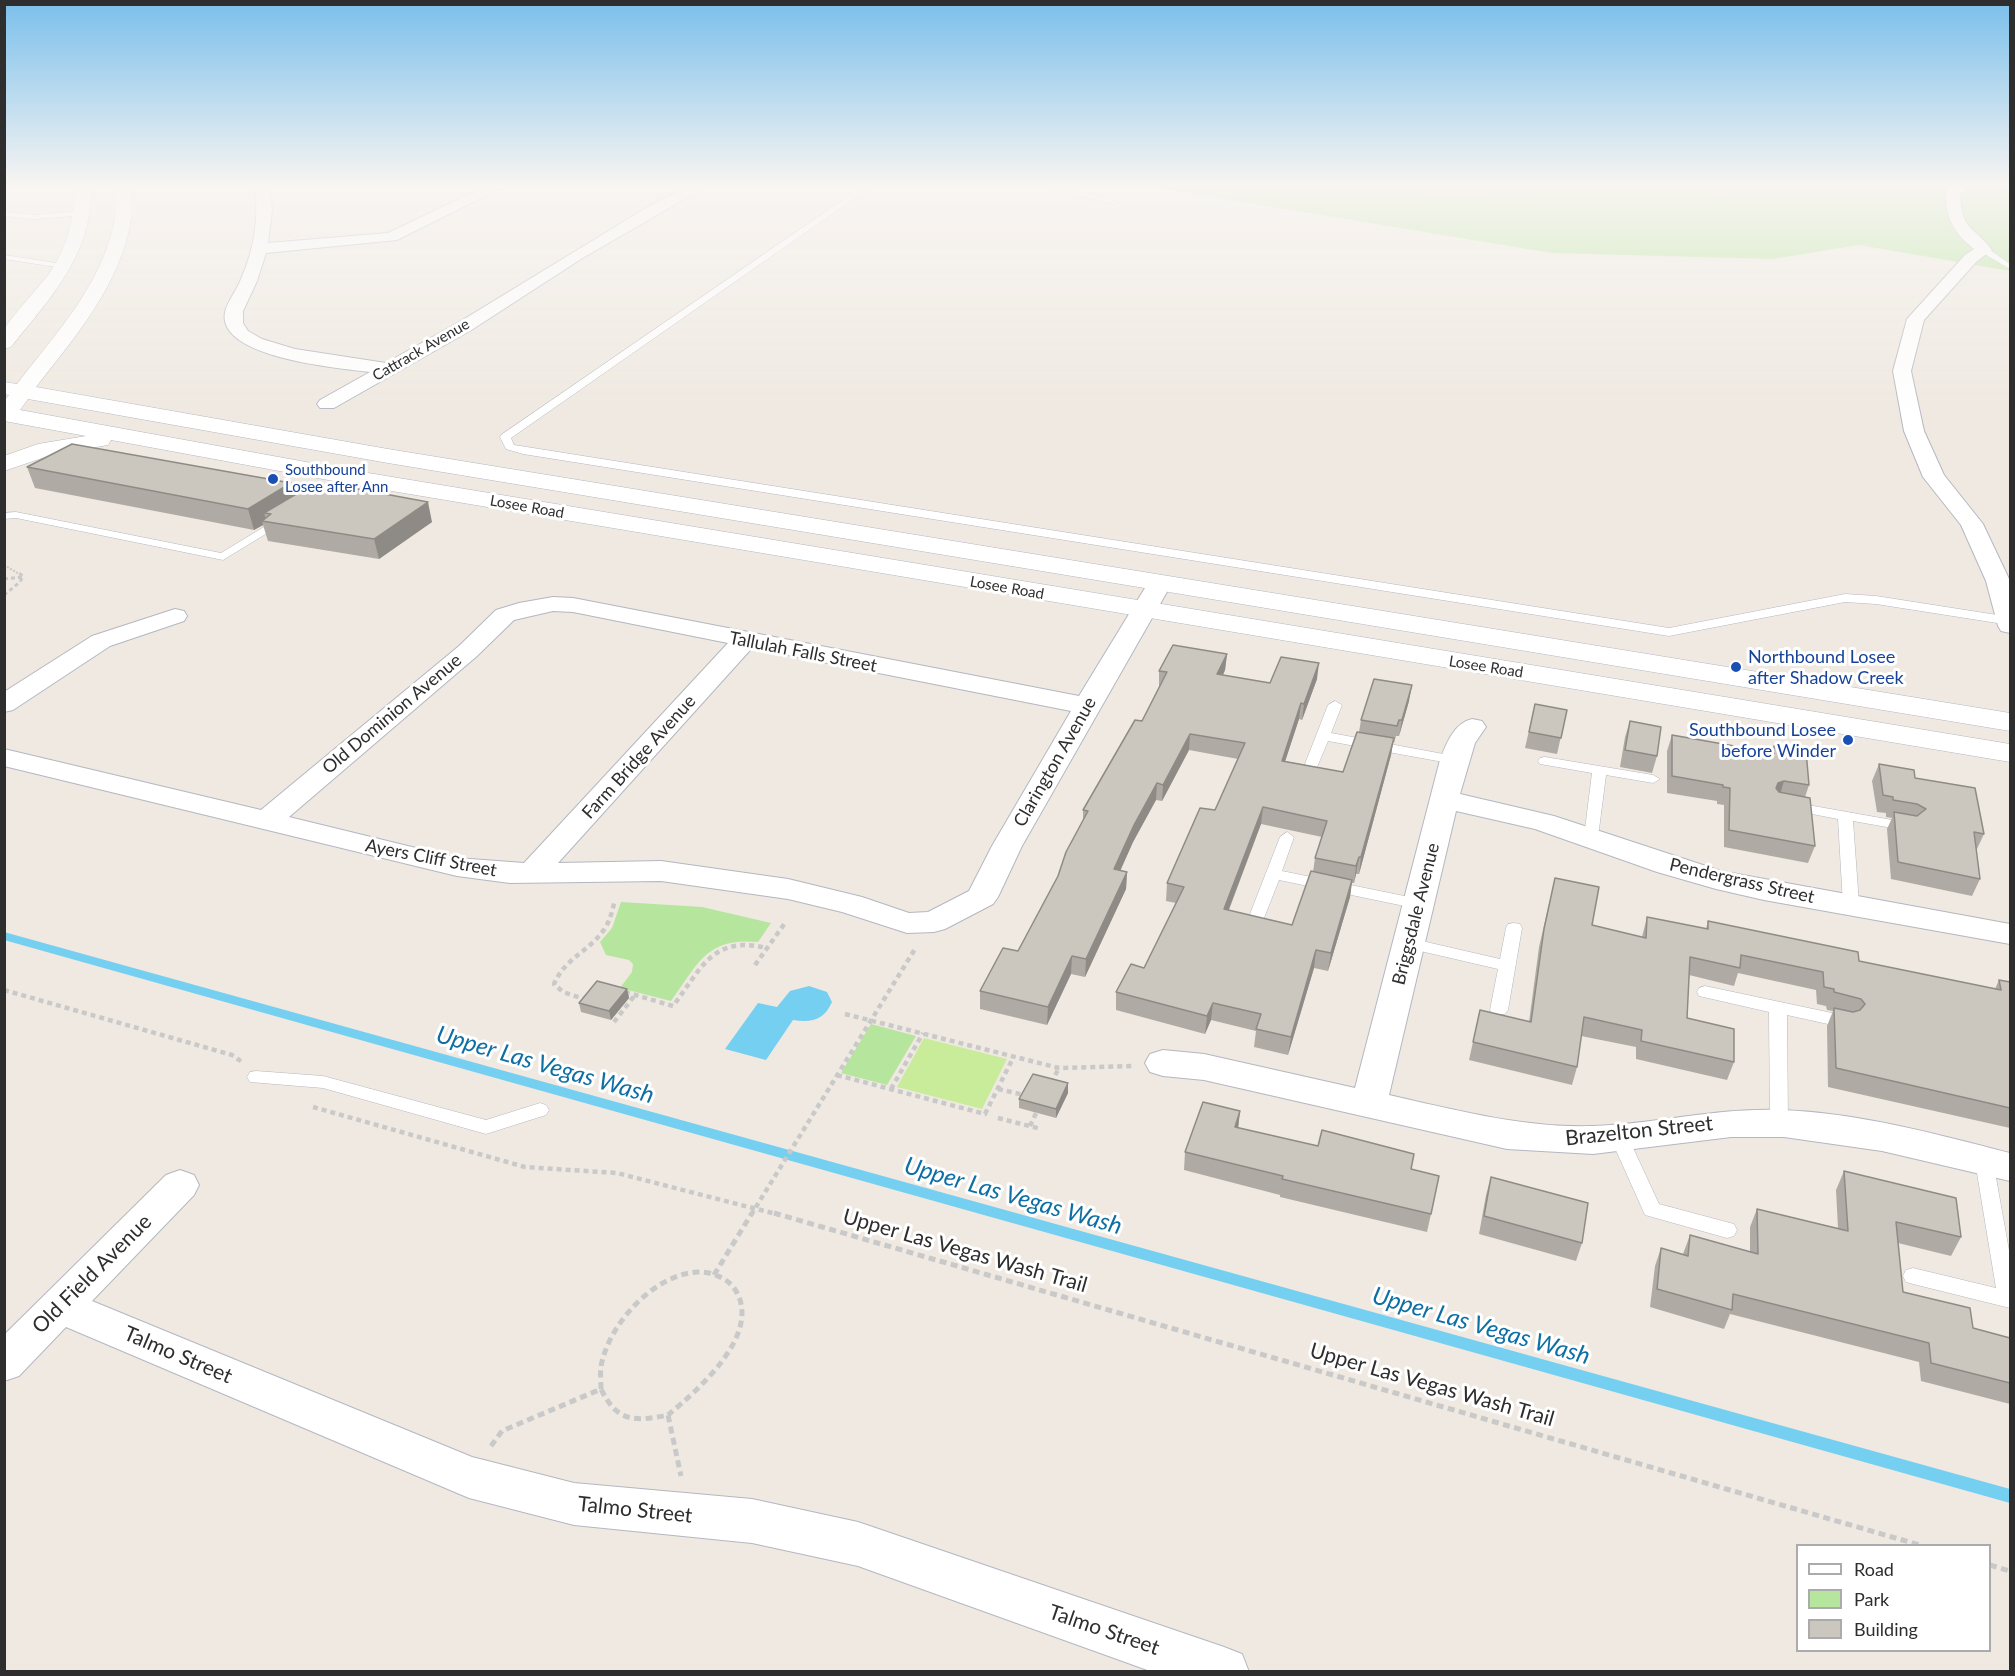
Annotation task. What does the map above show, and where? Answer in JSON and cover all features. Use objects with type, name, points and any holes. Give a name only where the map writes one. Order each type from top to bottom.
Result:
[{"type":"main road","points":[[4,343],[62,264]]},
{"type":"main road","points":[[5,414],[13,390],[73,323],[111,264]]},
{"type":"main road","points":[[4,316],[23,293],[58,272]]},
{"type":"main road","name":"Losee Road","points":[[13,390],[388,456],[2010,722]]},
{"type":"main road","name":"Losee Road","points":[[5,414],[350,477],[2010,753]]},
{"type":"main road","points":[[4,464],[46,449],[129,437]]},
{"type":"street","points":[[254,264],[249,281],[234,312],[234,326],[241,335],[263,346],[284,352],[387,369]]},
{"type":"street","name":"Cattrack Avenue","points":[[327,404],[457,330],[562,264]]},
{"type":"street","points":[[1965,264],[1916,319],[1902,371],[1914,431],[1934,477],[1972,524],[1998,581],[2010,622]]},
{"type":"street","name":"Clarington Avenue","points":[[934,922],[982,897],[1007,846],[1086,706],[1160,584]]},
{"type":"street","name":"Tallulah Falls Street","points":[[519,610],[553,604],[573,605],[744,641],[1086,706]]},
{"type":"street","name":"Old Dominion Avenue","points":[[266,820],[468,651],[505,615],[519,610]]},
{"type":"street","points":[[4,704],[101,641],[175,616]]},
{"type":"street","name":"Farm Bridge Avenue","points":[[533,872],[744,641]]},
{"type":"street","name":"Briggsdale Avenue","points":[[1369,1105],[1454,760],[1461,742],[1472,727]]},
{"type":"street","name":"Ayers Cliff Street","points":[[4,757],[457,867],[510,873],[661,871],[788,889],[851,904],[907,923],[934,922]]},
{"type":"street","name":"Pendergrass Street","points":[[1444,799],[1544,822],[1668,865],[1716,879],[1764,890],[2010,934]]},
{"type":"street","name":"Brazelton Street","points":[[1163,1063],[1204,1067],[1507,1135],[1584,1140],[1714,1123],[1820,1126],[1871,1134],[1997,1164]]},
{"type":"street","name":"Old Field Avenue","points":[[4,1363],[180,1185]]},
{"type":"street","name":"Talmo Street","points":[[60,1306],[469,1477],[574,1504],[752,1521],[858,1544],[1224,1671]]},
{"type":"lane","points":[[30,264],[58,272]]},
{"type":"lane","points":[[755,264],[505,437],[510,447],[523,451],[1669,632],[1845,598],[1876,600],[2010,622]]},
{"type":"lane","points":[[4,516],[16,515],[223,557],[350,477]]},
{"type":"lane","points":[[1310,769],[1335,705]]},
{"type":"lane","points":[[1324,736],[1454,760]]},
{"type":"lane","points":[[1545,761],[1653,779]]},
{"type":"lane","points":[[1591,837],[1600,770]]},
{"type":"lane","points":[[1779,804],[1910,827]]},
{"type":"lane","points":[[1845,816],[1851,904]]},
{"type":"lane","points":[[1258,914],[1287,837]]},
{"type":"lane","points":[[1273,874],[1419,904]]},
{"type":"lane","points":[[1499,1010],[1514,928]]},
{"type":"lane","points":[[1410,943],[1507,966]]},
{"type":"lane","points":[[1706,992],[1846,1022]]},
{"type":"lane","points":[[1778,1007],[1779,1124]]},
{"type":"lane","points":[[256,1077],[323,1082],[486,1127],[540,1110]]},
{"type":"lane","points":[[1619,1137],[1652,1210],[1727,1230]]},
{"type":"lane","points":[[1913,1276],[2009,1300],[1997,1164]]},
{"type":"path","points":[[4,565],[18,571],[22,576]]},
{"type":"path","points":[[4,579],[22,576]]},
{"type":"path","points":[[4,595],[20,582],[22,576]]},
{"type":"path","points":[[591,1001],[563,992],[554,984],[564,964],[604,933],[613,916],[615,900]]},
{"type":"path","points":[[714,1275],[762,1200],[869,1020],[934,922]]},
{"type":"path","points":[[755,965],[785,923]]},
{"type":"path","points":[[618,990],[673,1006],[710,957],[723,947],[738,944],[767,948]]},
{"type":"path","points":[[4,990],[232,1055],[256,1077]]},
{"type":"path","points":[[614,1022],[635,995]]},
{"type":"path","points":[[614,1006],[625,1009]]},
{"type":"path","points":[[845,1014],[1059,1068],[1163,1063]]},
{"type":"path","points":[[891,1089],[923,1033]]},
{"type":"path","points":[[837,1075],[985,1114],[1014,1056]]},
{"type":"path","points":[[1047,1092],[1059,1068]]},
{"type":"path","points":[[998,1089],[1031,1097]]},
{"type":"path","points":[[1030,1126],[1042,1100]]},
{"type":"path","name":"Upper Las Vegas Wash Trail","points":[[311,1106],[525,1167],[617,1173],[756,1208],[1920,1544]]},
{"type":"path","points":[[998,1118],[1041,1129]]},
{"type":"path","points":[[697,1272],[725,1280],[736,1290],[742,1306],[741,1325],[732,1346],[715,1371],[693,1395],[668,1415],[645,1420],[622,1416],[608,1406],[601,1389],[601,1366],[610,1341],[636,1305],[661,1284],[697,1272]]},
{"type":"path","points":[[469,1477],[502,1431],[601,1389]]},
{"type":"path","points":[[668,1415],[687,1516]]},
{"type":"path","points":[[1991,1566],[2010,1571]]},
{"type":"green space","points":[[1971,264],[2010,264],[2010,271]]},
{"type":"green space","points":[[621,902],[702,907],[771,923],[758,942],[726,944],[705,956],[671,1001],[620,988],[632,972],[633,964],[629,960],[606,955],[600,942],[612,928]]},
{"type":"green space","points":[[871,1024],[916,1036],[887,1085],[841,1073]]},
{"type":"green space","points":[[924,1038],[1007,1059],[982,1109],[897,1087]]},
{"type":"water","points":[[809,986],[827,992],[832,1002],[829,1008],[817,1019],[793,1020],[766,1060],[725,1049],[758,1003],[777,1007],[790,991]]},
{"type":"building","points":[[72,444],[291,483],[248,509],[27,467]]},
{"type":"building","points":[[308,487],[339,493],[347,487],[428,502],[374,539],[262,521],[271,514],[264,513]]},
{"type":"building","points":[[1173,645],[1227,654],[1217,674],[1270,683],[1281,657],[1319,663],[1304,704],[1301,703],[1282,761],[1343,772],[1357,732],[1394,738],[1361,857],[1356,866],[1315,858],[1327,821],[1263,807],[1224,909],[1292,925],[1311,871],[1352,880],[1331,953],[1316,950],[1291,1037],[1256,1029],[1261,1014],[1213,1003],[1207,1016],[1116,992],[1131,964],[1144,968],[1184,887],[1167,883],[1200,808],[1215,810],[1245,743],[1190,734],[1163,785],[1157,783],[1134,825],[1114,869],[1127,872],[1086,959],[1072,956],[1048,1007],[980,991],[1003,948],[1018,951],[1058,876],[1066,852],[1088,811],[1083,810],[1135,720],[1142,721],[1167,672],[1159,671]]},
{"type":"building","points":[[1374,679],[1412,685],[1402,720],[1399,720],[1397,726],[1361,720]]},
{"type":"building","points":[[1535,704],[1567,710],[1561,738],[1529,732]]},
{"type":"building","points":[[1630,721],[1661,727],[1657,756],[1625,750]]},
{"type":"building","points":[[1672,735],[1774,753],[1774,746],[1806,751],[1809,785],[1784,781],[1778,783],[1776,788],[1779,792],[1810,798],[1815,846],[1729,830],[1730,788],[1672,776]]},
{"type":"building","points":[[1879,764],[1914,770],[1915,778],[1975,788],[1984,834],[1974,832],[1980,879],[1898,862],[1894,812],[1917,816],[1926,809],[1917,804],[1893,800],[1893,797],[1883,795]]},
{"type":"building","points":[[1555,878],[1599,887],[1592,925],[1646,938],[1647,917],[1708,929],[1708,921],[1858,952],[1859,961],[2001,990],[1999,980],[2010,982],[2010,1108],[1836,1068],[1834,1008],[1853,1012],[1860,1010],[1865,1004],[1861,999],[1824,987],[1823,972],[1741,955],[1740,968],[1690,957],[1687,1018],[1734,1029],[1734,1062],[1641,1041],[1642,1030],[1584,1017],[1577,1067],[1473,1042],[1480,1010],[1531,1022],[1544,929]]},
{"type":"building","points":[[597,981],[627,989],[609,1011],[579,1003]]},
{"type":"building","points":[[1033,1074],[1068,1083],[1056,1109],[1019,1099]]},
{"type":"building","points":[[1203,1102],[1240,1111],[1235,1127],[1318,1146],[1322,1130],[1414,1154],[1411,1169],[1439,1176],[1431,1214],[1282,1179],[1283,1176],[1185,1152]]},
{"type":"building","points":[[1844,1171],[1956,1198],[1961,1237],[1896,1222],[1903,1292],[1970,1308],[1973,1328],[2010,1338],[2010,1383],[1931,1363],[1929,1343],[1733,1294],[1732,1310],[1657,1289],[1661,1248],[1688,1256],[1690,1235],[1758,1254],[1757,1209],[1848,1231]]},
{"type":"building","points":[[1491,1177],[1588,1203],[1582,1243],[1484,1216]]},
{"type":"waterway","name":"Upper Las Vegas Wash","points":[[4,936],[2010,1496]]},
{"type":"place","name":"Southbound Losee after Ann","points":[[273,479]]},
{"type":"place","name":"Northbound Losee after Shadow Creek","points":[[1736,667]]},
{"type":"place","name":"Southbound Losee before Winder","points":[[1848,740]]}]
